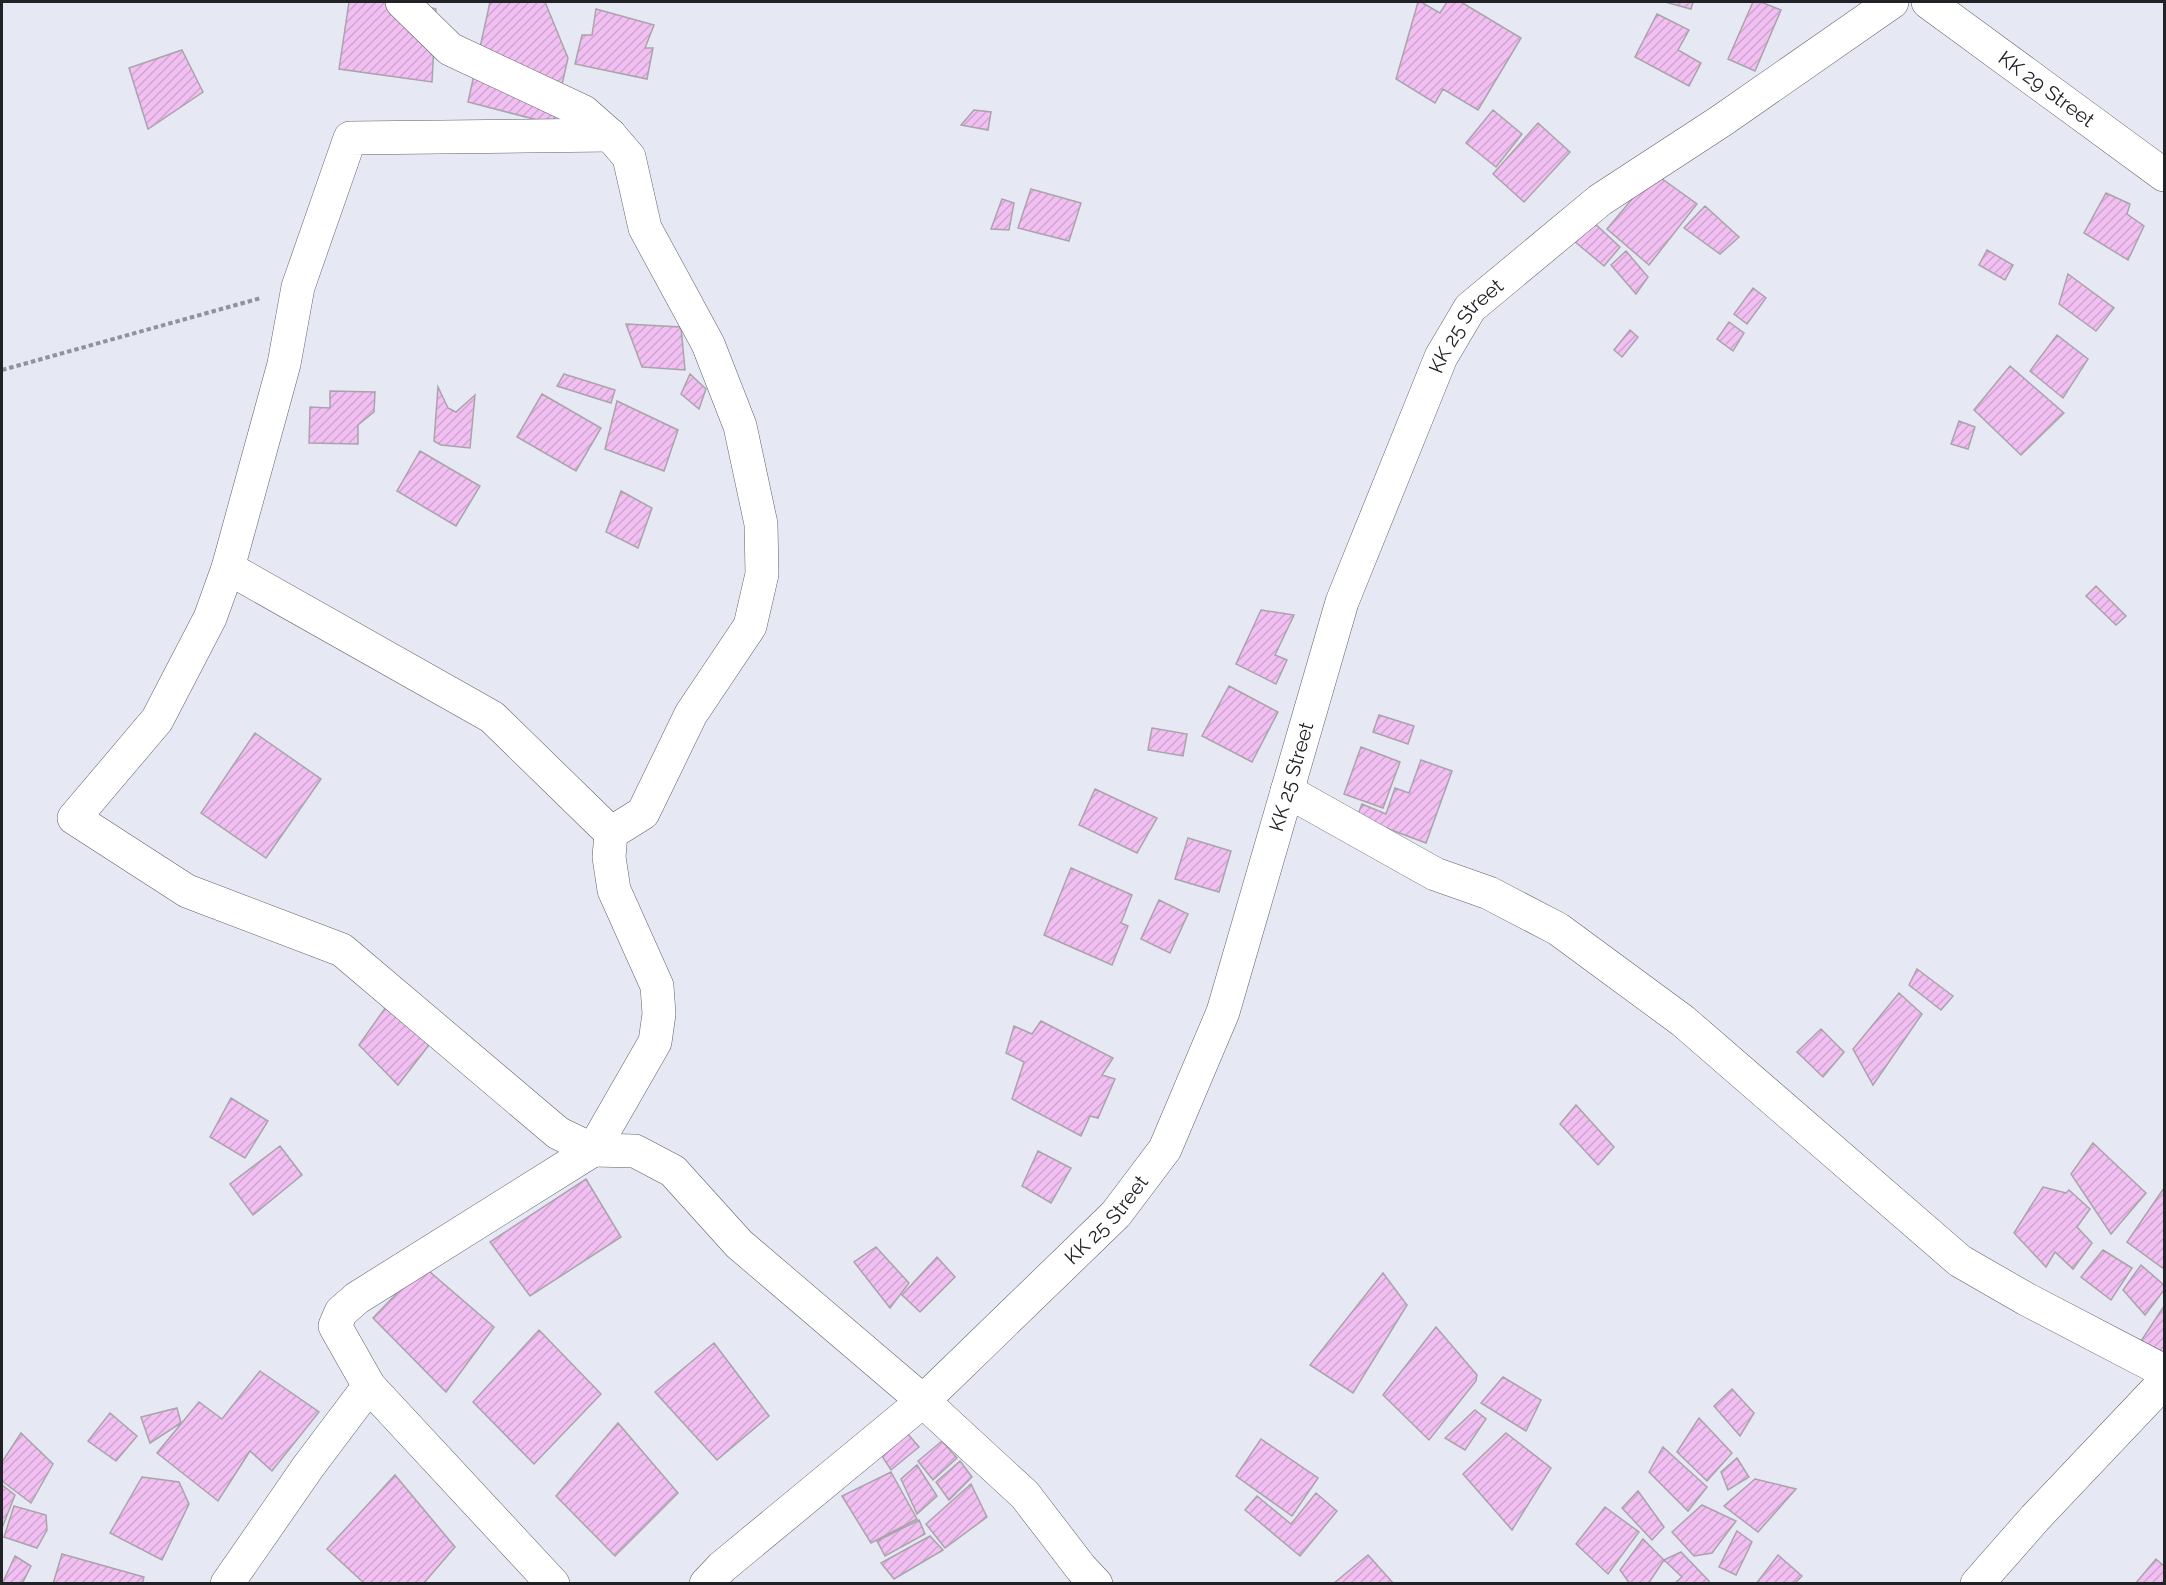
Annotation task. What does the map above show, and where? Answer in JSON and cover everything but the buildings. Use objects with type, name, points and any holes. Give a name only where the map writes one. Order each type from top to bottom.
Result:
[{"type":"street","points":[[402,2],[450,49],[584,112],[610,135],[629,157],[645,228],[708,344],[740,426],[761,524],[762,574],[750,626],[691,714],[643,813],[611,833]]},
{"type":"street","name":"KK 25 Street","points":[[706,1584],[722,1567],[922,1401],[1116,1214],[1165,1149],[1223,1012],[1342,602],[1441,357],[1470,308],[1599,200],[1892,2]]},
{"type":"street","name":"KK 29 Street","points":[[1928,2],[2164,175]]},
{"type":"street","points":[[610,135],[350,138],[298,287],[284,364],[228,568],[210,618],[157,720],[74,818],[187,891],[342,950],[558,1133],[593,1150],[635,1151],[673,1171],[739,1244],[922,1401],[1025,1495],[1096,1584]]},
{"type":"street","points":[[228,568],[492,717],[611,833]]},
{"type":"street","points":[[1287,791],[1435,874],[1489,892],[1558,929],[1683,1021],[1960,1261],[2026,1299],[2164,1371]]},
{"type":"street","points":[[553,1584],[369,1386],[335,1326],[341,1312],[357,1298],[593,1150],[655,1042],[659,1014],[657,986],[614,890],[609,857],[611,833]]},
{"type":"street","points":[[1977,1584],[2043,1509],[2164,1382]]},
{"type":"street","points":[[227,1584],[308,1467],[369,1386]]},
{"type":"path","points":[[2,370],[298,287]]}]
